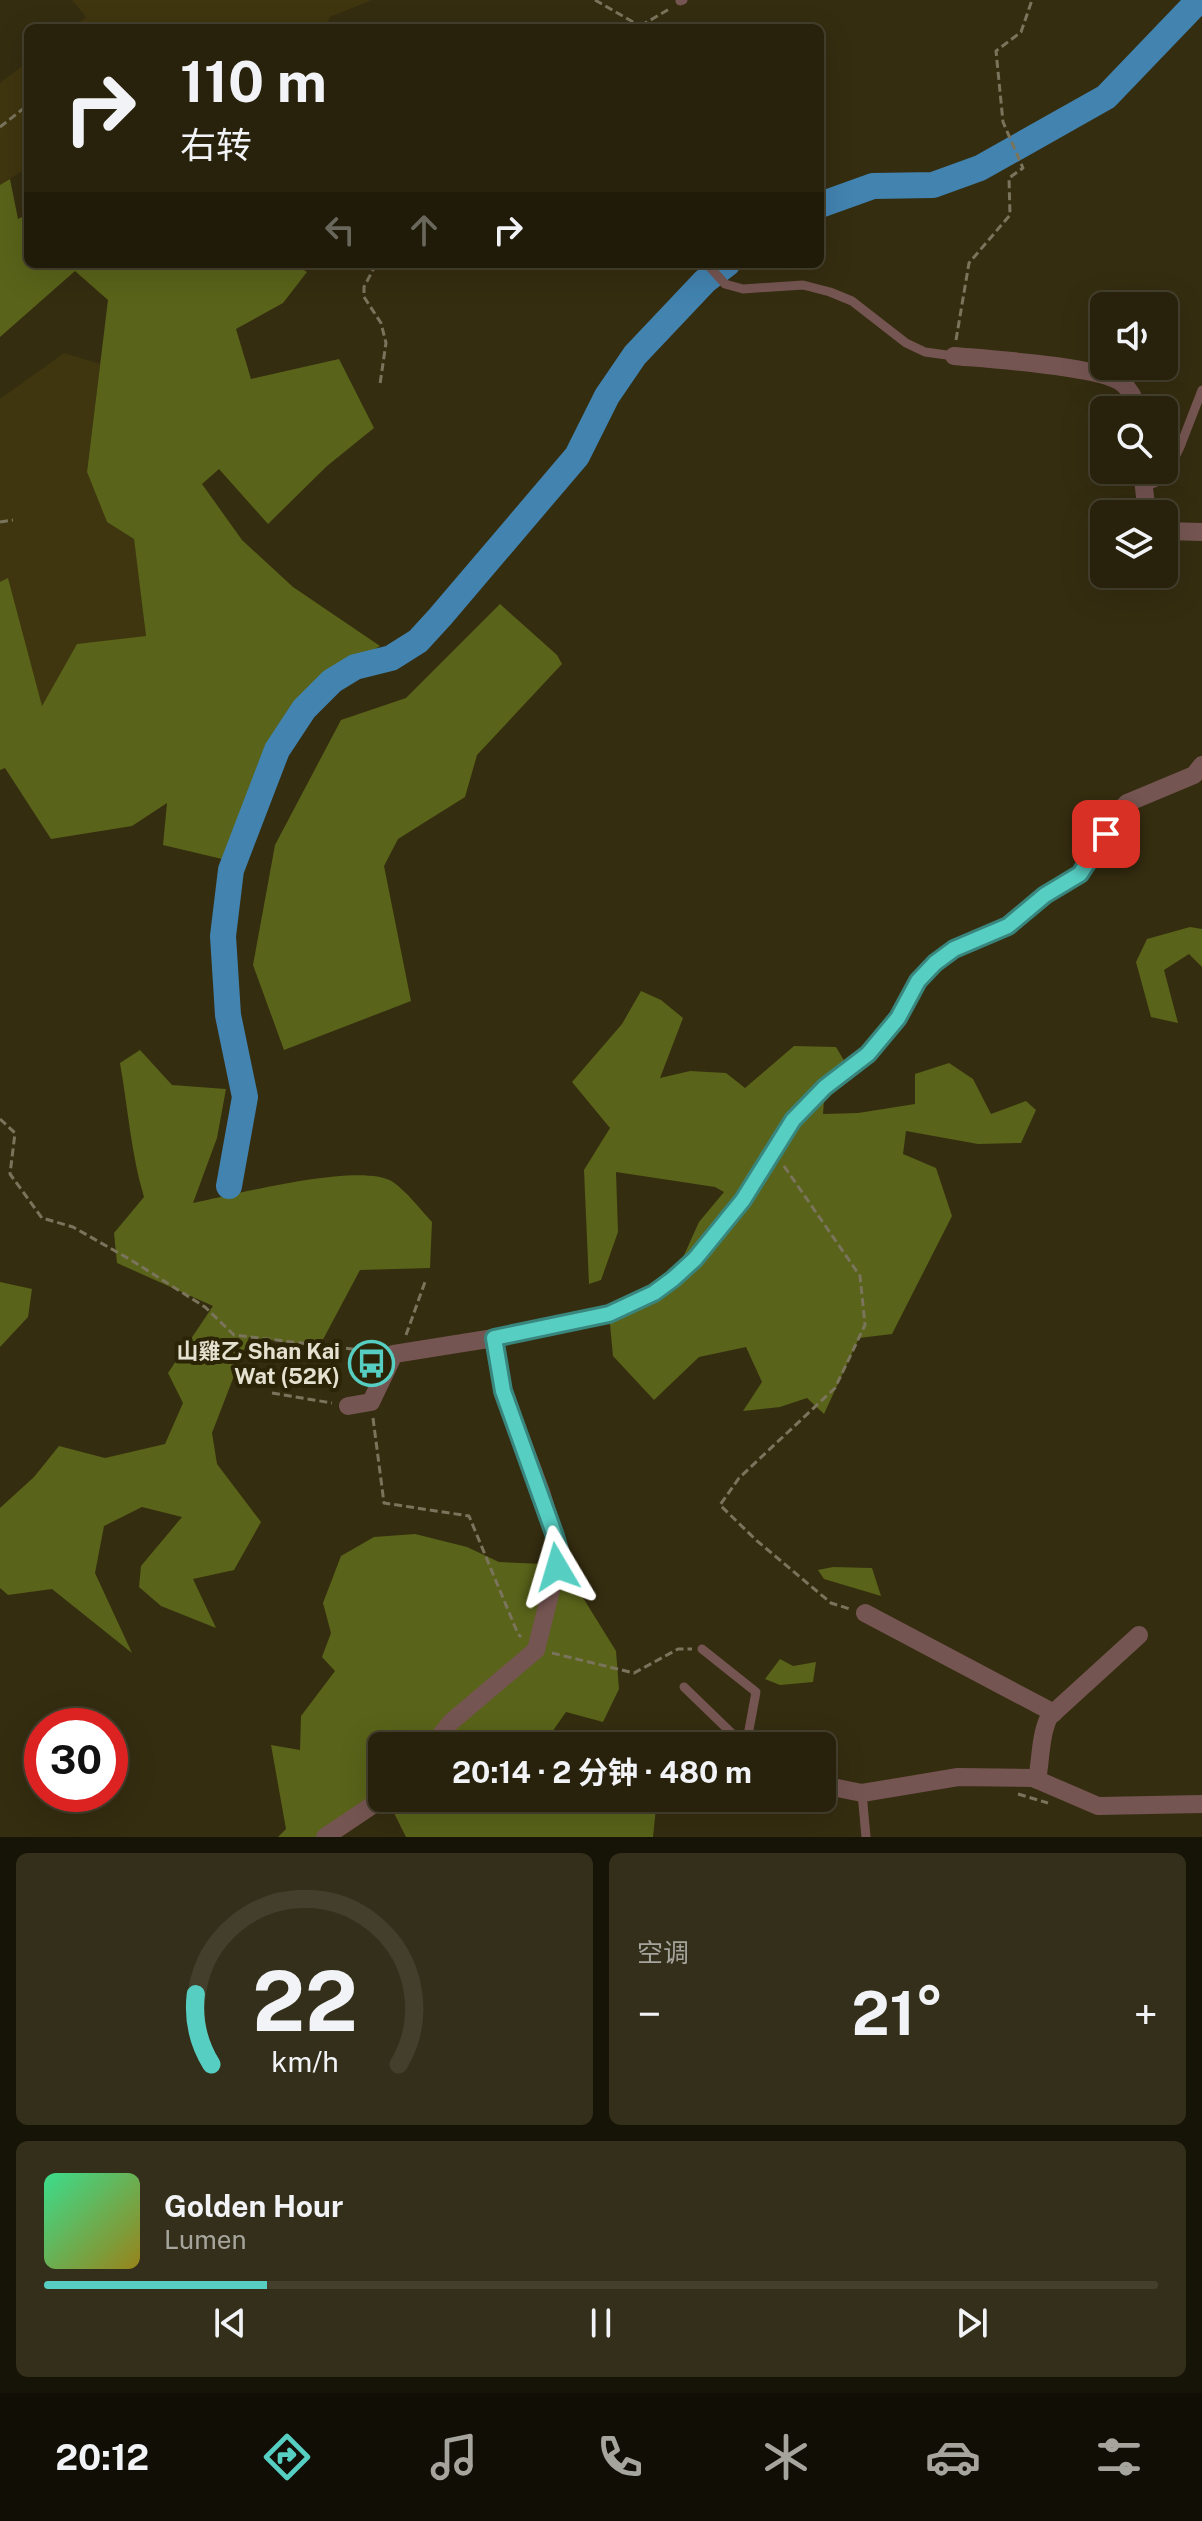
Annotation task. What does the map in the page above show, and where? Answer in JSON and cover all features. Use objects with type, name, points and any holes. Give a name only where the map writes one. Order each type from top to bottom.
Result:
[{"type":"street","points":[[954,356],[1041,365],[1105,376],[1121,382],[1134,396]]},
{"type":"street","points":[[1178,531],[1202,532]]},
{"type":"street","points":[[348,1406],[371,1402],[394,1354],[494,1338],[609,1314],[654,1293],[695,1259],[743,1200],[793,1120],[825,1087],[868,1054],[898,1018],[918,981],[935,963],[954,949],[1008,926],[1045,895],[1080,874],[1115,815],[1127,803],[1183,781],[1194,775],[1202,765]]},
{"type":"street","points":[[443,1732],[536,1650],[560,1554],[541,1492],[503,1391],[494,1338]]},
{"type":"street","points":[[865,1613],[1054,1713]]},
{"type":"street","points":[[1037,1780],[1043,1752],[1042,1736],[1049,1717],[1139,1635]]},
{"type":"street","points":[[836,1788],[862,1793],[958,1777],[1037,1780],[1098,1806],[1202,1804]]},
{"type":"street","points":[[325,1837],[368,1808]]},
{"type":"lane","points":[[711,268],[725,284],[743,289],[803,285],[830,292],[852,301],[906,343],[925,352],[954,356]]},
{"type":"lane","points":[[1178,451],[1202,390]]},
{"type":"lane","points":[[702,1649],[756,1692],[748,1732]]},
{"type":"lane","points":[[684,1687],[731,1732]]},
{"type":"lane","points":[[862,1793],[866,1837]]},
{"type":"path","points":[[595,0],[636,24]]},
{"type":"path","points":[[954,356],[969,263],[1010,215],[1009,178],[1023,168],[1003,122],[996,51],[1021,32],[1032,0]]},
{"type":"path","points":[[643,24],[682,1]]},
{"type":"path","points":[[0,127],[24,108]]},
{"type":"path","points":[[374,268],[364,287],[364,297],[381,323],[386,343],[380,384]]},
{"type":"path","points":[[0,522],[13,520]]},
{"type":"path","points":[[0,1119],[15,1133],[10,1174],[42,1218],[73,1227],[131,1260],[205,1307],[234,1335],[394,1354],[404,1341],[425,1282]]},
{"type":"path","points":[[775,1152],[860,1276],[865,1325],[835,1388],[739,1478],[720,1505],[756,1540],[831,1603],[865,1613]]},
{"type":"path","points":[[272,1393],[348,1406]]},
{"type":"path","points":[[371,1402],[384,1503],[469,1516],[518,1634],[536,1650],[634,1673],[678,1649],[702,1649]]},
{"type":"shaded area","points":[[72,0],[372,0],[330,17],[327,24],[77,24],[86,17]]},
{"type":"shaded area","points":[[24,65],[24,170],[0,185],[0,83]]},
{"type":"shaded area","points":[[64,353],[100,364],[87,472],[107,522],[134,538],[146,637],[77,645],[42,707],[8,579],[0,582],[0,399]]},
{"type":"green space","points":[[10,179],[18,219],[24,216],[24,268],[300,268],[307,272],[283,303],[236,329],[251,379],[339,359],[374,428],[327,466],[268,524],[219,469],[202,484],[242,540],[293,587],[380,646],[304,693],[222,859],[163,845],[167,803],[132,826],[51,839],[5,768],[0,770],[0,582],[8,578],[42,706],[77,644],[146,636],[134,539],[107,522],[87,472],[108,300],[75,271],[0,337],[0,185]]},
{"type":"green space","points":[[500,604],[557,655],[562,664],[477,755],[465,797],[398,839],[384,866],[411,1001],[284,1050],[253,965],[275,845],[341,720],[406,698]]},
{"type":"green space","points":[[1190,927],[1202,929],[1202,967],[1189,954],[1164,970],[1178,1023],[1151,1017],[1136,962],[1147,939]]},
{"type":"green space","points":[[641,991],[661,1000],[683,1018],[660,1078],[690,1071],[726,1073],[745,1088],[794,1046],[836,1047],[849,1069],[825,1087],[823,1114],[858,1113],[915,1104],[915,1074],[949,1063],[973,1079],[991,1114],[1026,1101],[1036,1110],[1021,1143],[978,1144],[906,1131],[903,1154],[936,1168],[952,1216],[892,1334],[859,1338],[824,1414],[807,1398],[780,1407],[743,1411],[762,1382],[746,1347],[699,1357],[654,1400],[613,1356],[609,1314],[680,1264],[699,1222],[724,1192],[715,1187],[616,1172],[618,1232],[601,1280],[589,1284],[584,1170],[610,1128],[572,1082],[622,1024]]},
{"type":"green space","points":[[140,1050],[172,1085],[226,1089],[217,1138],[193,1203],[266,1187],[354,1175],[393,1182],[432,1222],[430,1268],[360,1270],[319,1347],[249,1337],[212,1433],[217,1464],[261,1522],[234,1570],[193,1579],[216,1628],[161,1606],[139,1587],[141,1566],[182,1517],[142,1507],[104,1526],[95,1573],[132,1653],[52,1589],[8,1595],[0,1588],[0,1508],[34,1477],[59,1446],[105,1458],[165,1444],[183,1403],[168,1373],[213,1306],[117,1263],[114,1233],[144,1197],[120,1063]]},
{"type":"green space","points":[[0,1282],[32,1289],[28,1317],[0,1347]]},
{"type":"green space","points":[[415,1534],[467,1547],[499,1562],[544,1564],[572,1580],[616,1651],[619,1689],[603,1722],[566,1712],[552,1732],[368,1732],[368,1812],[373,1812],[329,1837],[278,1837],[286,1829],[271,1745],[300,1750],[301,1716],[335,1671],[322,1657],[331,1633],[323,1603],[341,1556],[374,1537]]},
{"type":"green space","points":[[833,1567],[872,1568],[881,1596],[824,1579],[818,1570]]},
{"type":"green space","points":[[780,1659],[793,1666],[816,1662],[813,1682],[780,1685],[765,1679]]},
{"type":"green space","points":[[394,1812],[656,1812],[653,1837],[406,1837]]},
{"type":"waterway","points":[[824,204],[873,186],[933,185],[980,168],[1106,97],[1199,0]]},
{"type":"waterway","points":[[229,1186],[245,1097],[228,1015],[223,936],[231,870],[277,750],[304,709],[332,681],[355,667],[391,658],[418,641],[577,456],[607,396],[635,355],[705,281],[722,268]]},
{"type":"place","name":"山雞乙 Shan Kai Wat (52K)","points":[[371,1364]]},
{"type":"route","points":[[557,1567],[560,1554],[541,1492],[503,1391],[494,1338],[609,1314],[654,1293],[673,1279],[695,1259],[743,1200],[793,1120],[825,1087],[868,1054],[898,1018],[918,981],[935,963],[954,949],[1008,926],[1045,895],[1080,874],[1106,834]]}]
